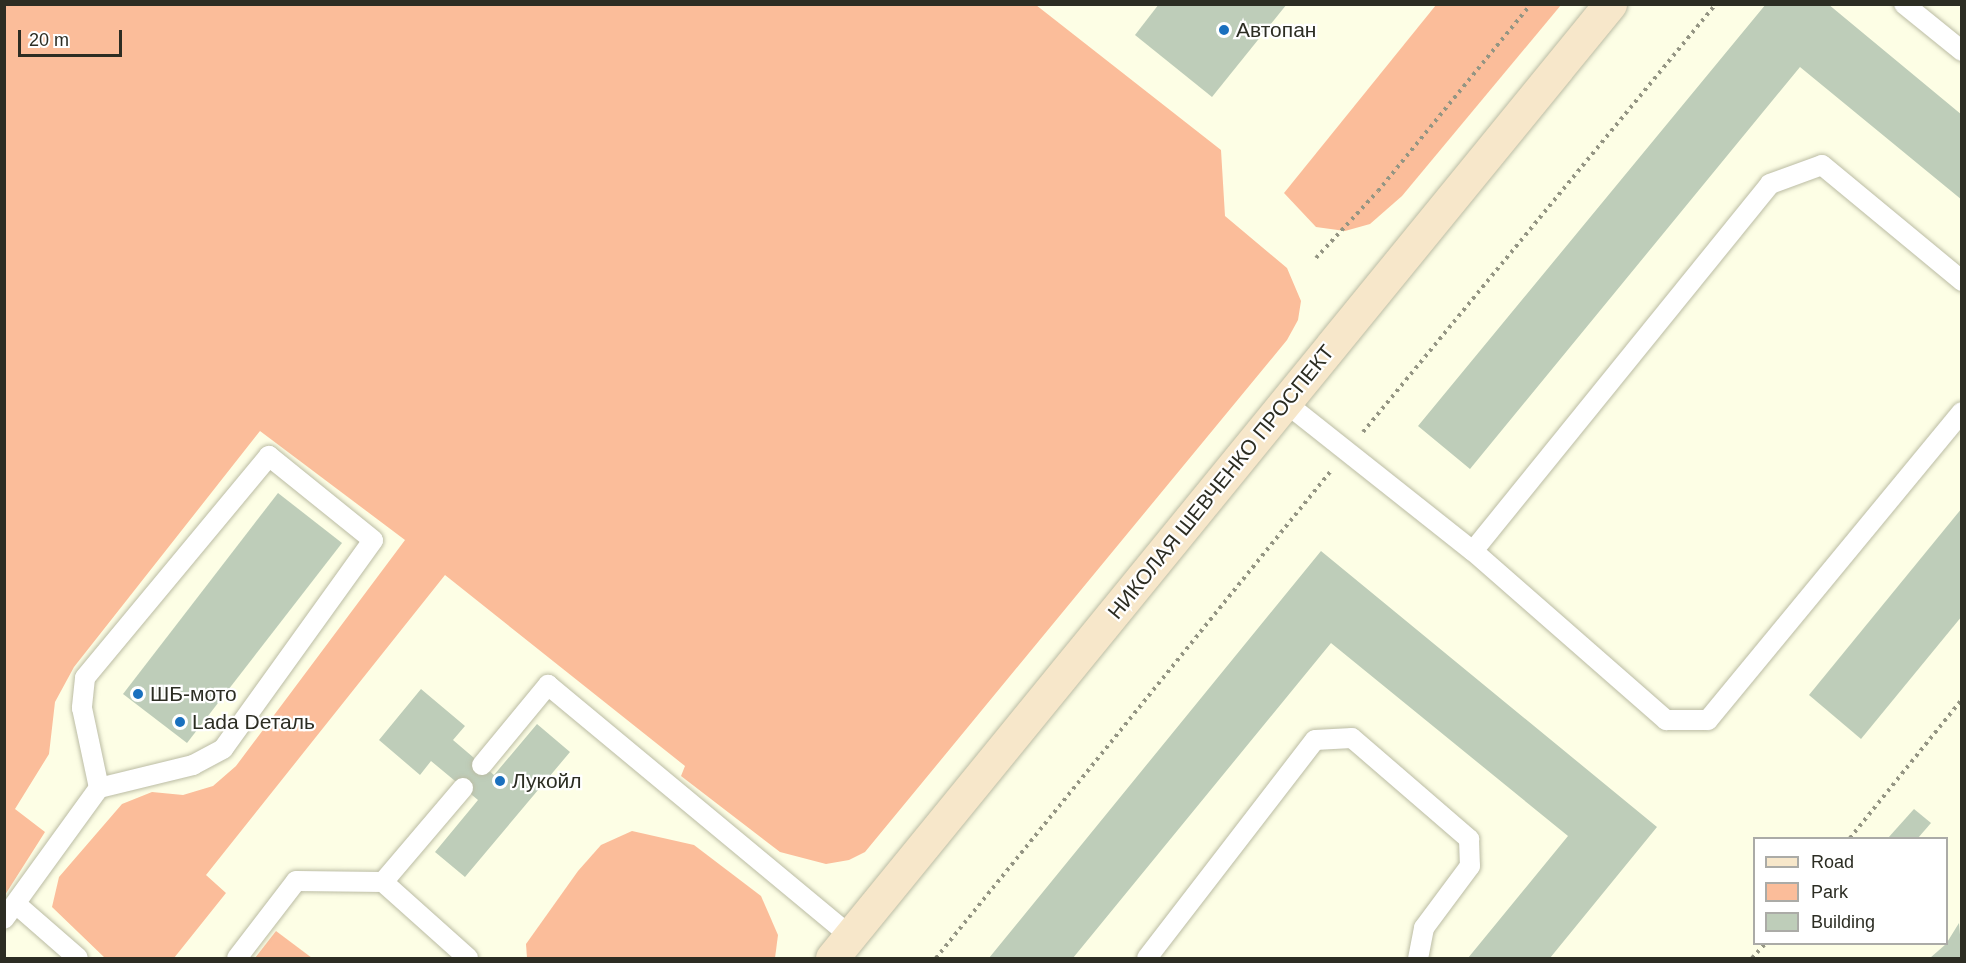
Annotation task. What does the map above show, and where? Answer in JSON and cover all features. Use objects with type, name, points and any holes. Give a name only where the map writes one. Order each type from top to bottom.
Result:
[{"type":"main road","name":"НИКОЛАЯ ШЕВЧЕНКО ПРОСПЕКТ","points":[[841,947],[1610,4]]},
{"type":"lane","points":[[1904,4],[1962,51]]},
{"type":"lane","points":[[1473,550],[1770,184],[1822,165],[1962,281]]},
{"type":"lane","points":[[1286,403],[1345,453],[1473,550],[1666,720],[1708,720],[1962,412]]},
{"type":"lane","points":[[78,958],[10,912],[99,788],[193,765],[223,749],[373,540],[269,456],[85,678],[82,708],[99,788]]},
{"type":"lane","points":[[482,765],[548,685],[841,947]]},
{"type":"lane","points":[[1147,958],[1315,740],[1352,738],[1469,839],[1470,866],[1424,928],[1418,958]]},
{"type":"lane","points":[[383,882],[463,788]]},
{"type":"lane","points":[[237,958],[296,881],[383,882],[468,958]]},
{"type":"path","points":[[1316,258],[1378,190],[1531,4]]},
{"type":"path","points":[[936,958],[1345,453],[1716,4]]},
{"type":"path","points":[[1851,837],[1962,699]]},
{"type":"path","points":[[1752,958],[1764,945]]},
{"type":"green space","points":[[5,4],[1036,5],[1221,150],[1225,216],[1287,268],[1301,301],[1298,320],[1287,340],[865,852],[849,860],[826,864],[780,852],[681,776],[685,766],[445,575],[206,875],[226,893],[174,958],[105,958],[52,907],[59,877],[122,804],[152,792],[183,795],[213,786],[236,766],[405,540],[260,431],[74,667],[55,702],[49,754],[15,809],[45,832],[5,895]]},
{"type":"green space","points":[[1436,5],[1561,5],[1402,196],[1370,224],[1345,231],[1316,227],[1284,193]]},
{"type":"green space","points":[[632,831],[694,845],[761,896],[778,935],[775,958],[527,958],[526,944],[578,871],[601,845]]},
{"type":"green space","points":[[276,931],[312,958],[255,958]]},
{"type":"building","points":[[1159,4],[1287,4],[1212,97],[1135,35]]},
{"type":"building","points":[[1766,4],[1828,4],[1962,115],[1962,200],[1800,67],[1470,469],[1418,426]]},
{"type":"building","points":[[278,493],[342,543],[187,743],[123,694]]},
{"type":"building","points":[[1962,508],[1962,616],[1861,739],[1809,695]]},
{"type":"building","points":[[1321,551],[1657,827],[1550,958],[1468,958],[1568,836],[1331,643],[1073,958],[989,958]]},
{"type":"building","name":"Лукойл","points":[[421,689],[465,726],[453,740],[494,775],[537,724],[570,752],[465,877],[435,852],[478,800],[431,761],[420,775],[379,740]]},
{"type":"building","points":[[1914,809],[1931,823],[1919,837],[1889,837]]},
{"type":"building","points":[[1959,923],[1962,958],[1930,958],[1945,945],[1948,945],[1948,941]]},
{"type":"place","name":"Автопан","points":[[1224,30]]},
{"type":"place","name":"ШБ-мото","points":[[138,694]]},
{"type":"place","name":"Lada Dеталь","points":[[180,722]]},
{"type":"place","name":"Лукойл","points":[[500,781]]}]
